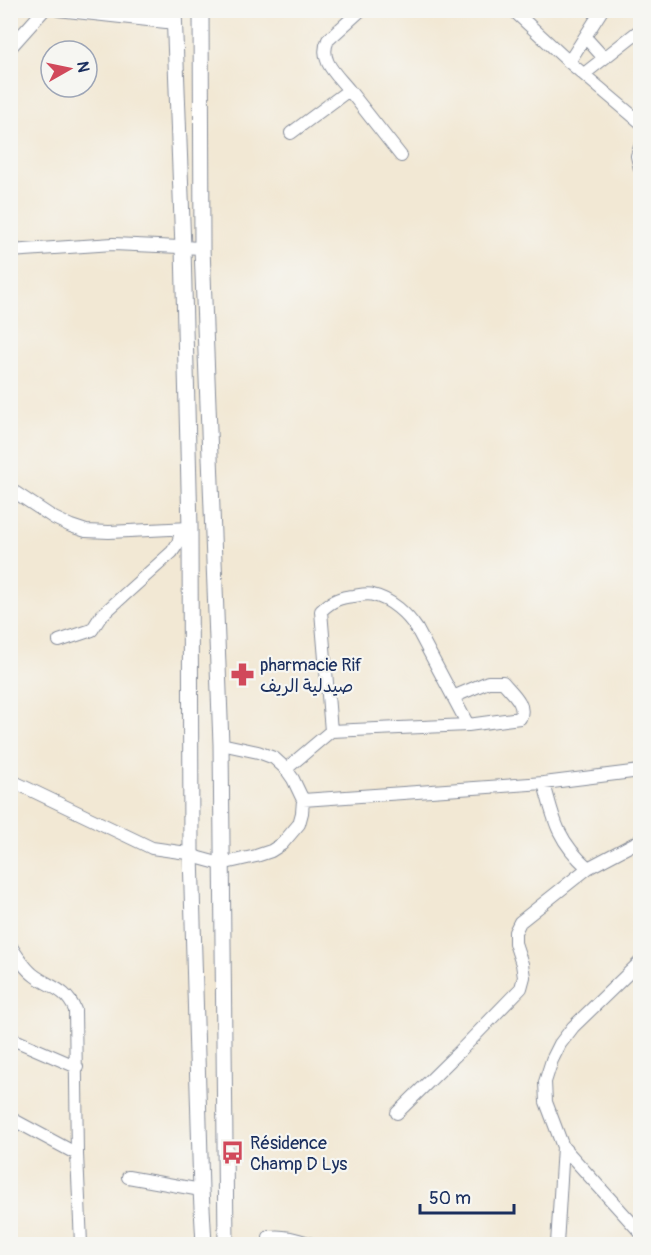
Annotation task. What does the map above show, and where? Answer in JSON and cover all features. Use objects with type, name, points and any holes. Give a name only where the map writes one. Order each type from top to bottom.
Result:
[{"type":"street","points":[[10,48],[44,10]]},
{"type":"street","points":[[58,10],[175,17],[183,248],[191,855],[204,1245]]},
{"type":"street","points":[[201,10],[202,248],[221,744],[226,1245]]},
{"type":"street","points":[[362,10],[328,40],[324,57],[327,64],[401,156]]},
{"type":"street","points":[[513,10],[568,62],[640,122]]},
{"type":"street","points":[[568,62],[602,10]]},
{"type":"street","points":[[584,74],[640,30]]},
{"type":"street","points":[[585,37],[604,58]]},
{"type":"street","points":[[291,133],[349,90]]},
{"type":"street","points":[[640,147],[637,156],[640,169]]},
{"type":"street","points":[[181,198],[201,198]]},
{"type":"street","points":[[10,219],[12,251],[114,244],[202,248]]},
{"type":"street","points":[[10,489],[54,518],[86,531],[186,528]]},
{"type":"street","points":[[59,641],[92,630],[101,616],[172,552],[186,528]]},
{"type":"street","points":[[331,731],[321,611],[343,596],[372,594],[384,599],[410,618],[468,725]]},
{"type":"street","points":[[286,769],[331,731],[468,725],[520,718],[523,712],[522,707],[503,682],[488,682],[453,698]]},
{"type":"street","points":[[10,780],[152,848],[172,850],[221,864],[256,856],[282,844],[299,824],[303,800],[293,779],[274,758],[221,744]]},
{"type":"street","points":[[303,800],[544,783],[640,771]]},
{"type":"street","points":[[544,783],[559,832],[567,846],[588,868]]},
{"type":"street","points":[[397,1113],[521,988],[524,977],[515,943],[515,932],[520,922],[588,868],[639,841]]},
{"type":"street","points":[[10,945],[33,975],[63,992],[71,1000],[75,1010],[81,1245]]},
{"type":"street","points":[[640,962],[573,1027],[560,1044],[545,1082],[546,1102],[563,1147],[640,1232]]},
{"type":"street","points":[[10,1038],[77,1067]]},
{"type":"street","points":[[10,1118],[77,1154]]},
{"type":"street","points":[[557,1245],[563,1147]]},
{"type":"street","points":[[128,1177],[201,1190]]},
{"type":"street","points":[[269,1237],[291,1238],[311,1245]]},
{"type":"place","name":"pharmacie Rif صيدلية الريف","points":[[242,675]]},
{"type":"place","name":"Résidence Champ D Lys","points":[[232,1153]]}]
